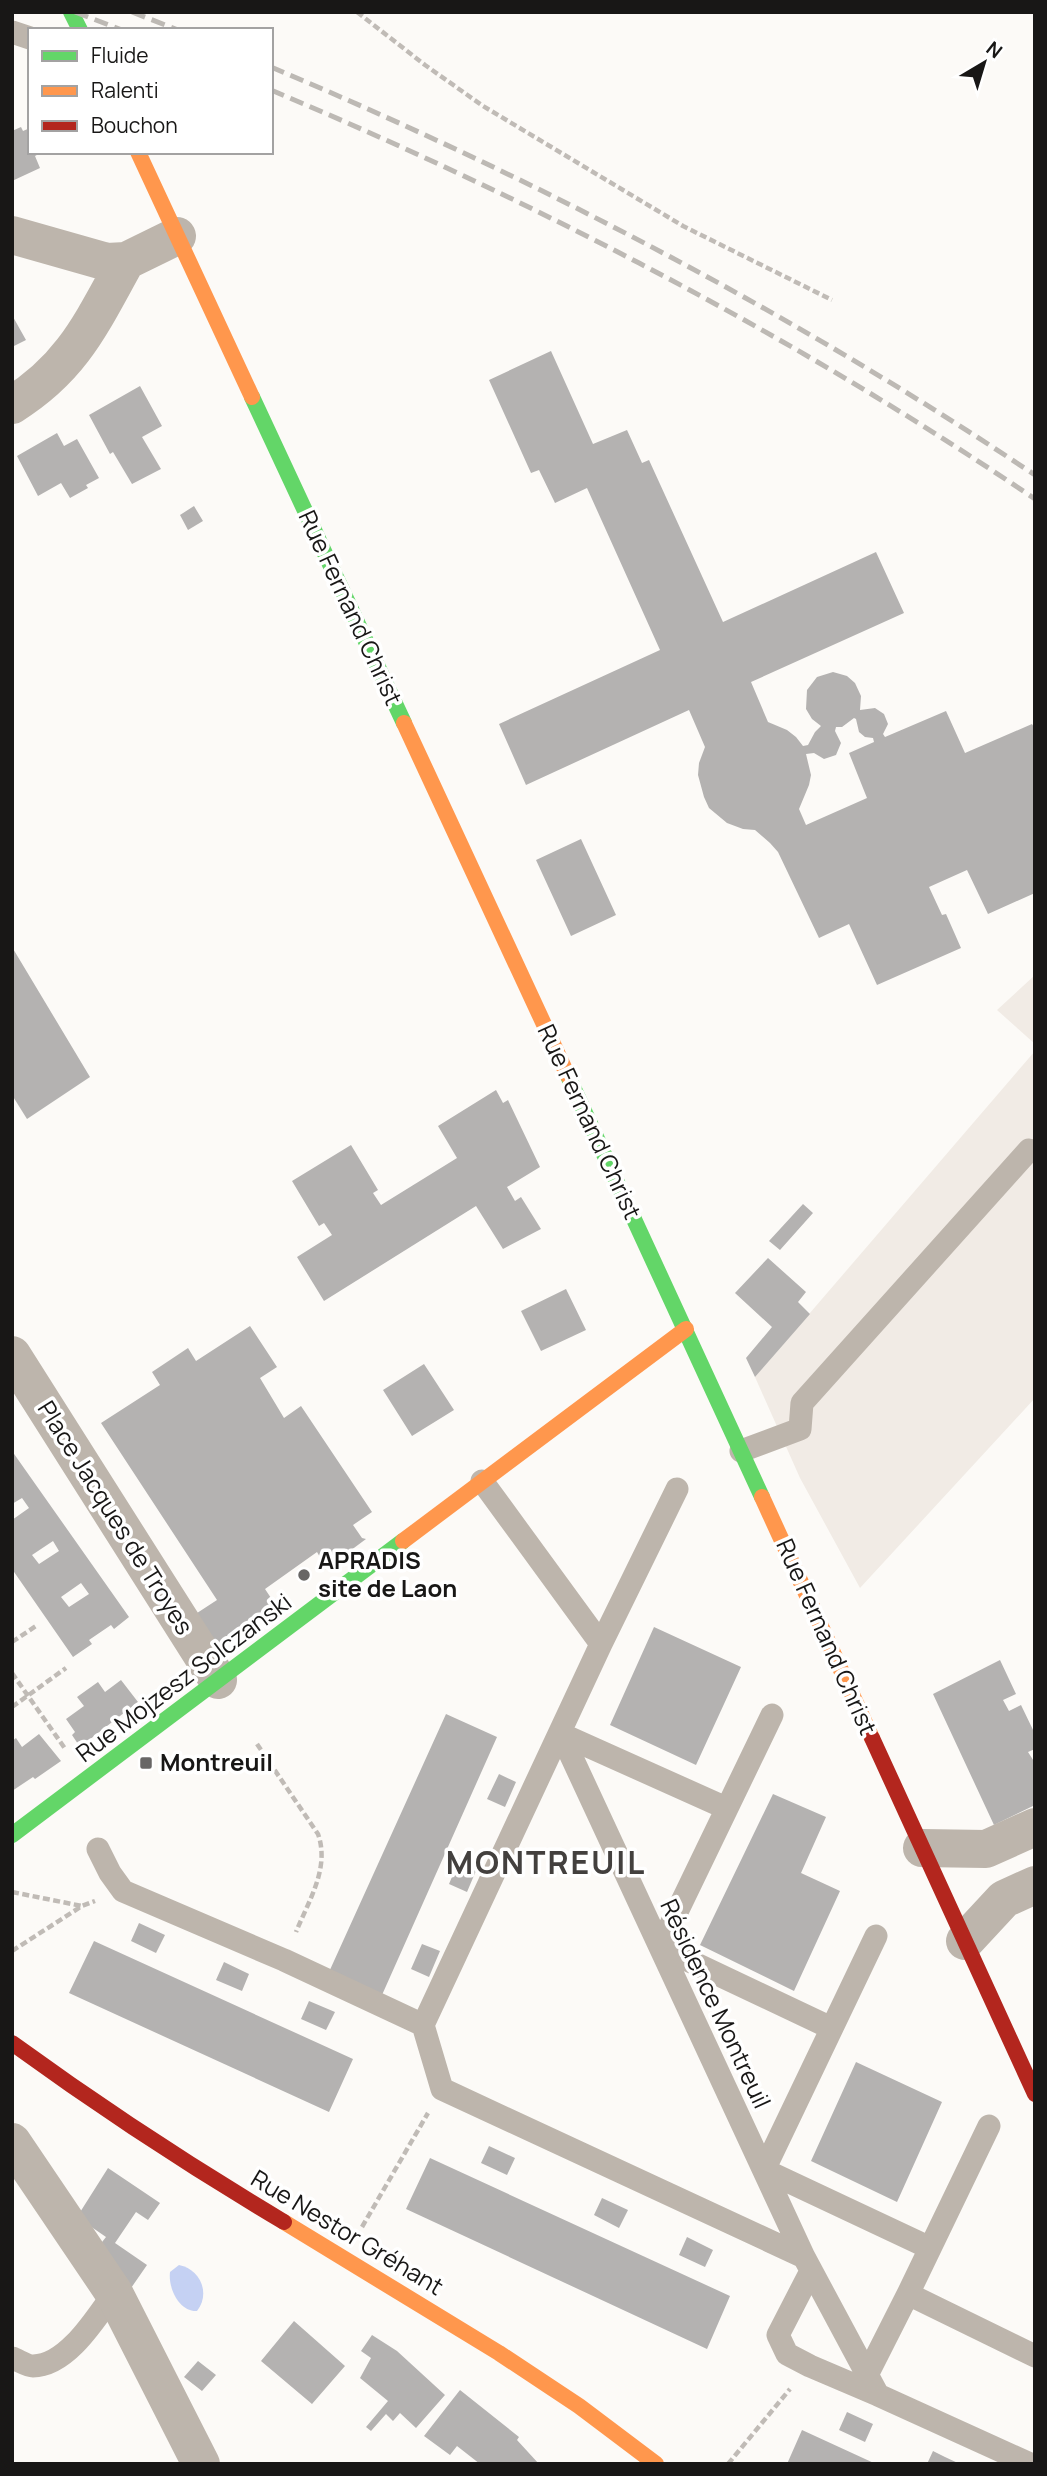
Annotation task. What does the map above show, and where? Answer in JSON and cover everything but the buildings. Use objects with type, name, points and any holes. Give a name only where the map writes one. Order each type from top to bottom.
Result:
[{"type":"main road","points":[[71,12],[79,28]]},
{"type":"main road","name":"Rue Fernand Christ","points":[[139,154],[686,1329],[1035,2094]]},
{"type":"main road","name":"Rue Mojzesz Solczanski","points":[[12,1835],[686,1329]]},
{"type":"main road","name":"Rue Nestor Gréhant","points":[[13,2044],[138,2131],[506,2357],[656,2464]]},
{"type":"street","points":[[12,235],[107,262],[126,261],[177,236]]},
{"type":"street","points":[[12,405],[55,373],[79,345],[126,261]]},
{"type":"street","name":"Place Jacques de Troyes","points":[[12,1355],[218,1680]]},
{"type":"street","points":[[922,1848],[986,1849],[1035,1827]]},
{"type":"street","points":[[965,1941],[1004,1899],[1035,1885]]},
{"type":"street","points":[[12,2142],[114,2293],[201,2464]]},
{"type":"lane","points":[[741,1451],[800,1429],[802,1403],[1029,1150]]},
{"type":"lane","points":[[482,1481],[601,1644]]},
{"type":"lane","points":[[677,1489],[601,1644],[423,2025],[442,2089],[807,2264],[778,2334],[787,2354],[810,2366],[872,2385],[1030,2464]]},
{"type":"lane","points":[[772,1716],[660,1947],[831,2028]]},
{"type":"lane","points":[[561,1734],[726,1808]]},
{"type":"lane","name":"Résidence Montreuil","points":[[561,1734],[807,2264],[872,2385]]},
{"type":"lane","points":[[98,1849],[122,1891],[284,1960],[423,2025]]},
{"type":"lane","points":[[876,1936],[764,2171],[930,2248]]},
{"type":"lane","points":[[872,2385],[908,2294],[989,2126]]},
{"type":"lane","points":[[12,2358],[32,2366],[57,2359],[86,2333],[114,2293]]},
{"type":"lane","points":[[908,2294],[1035,2356]]},
{"type":"path","points":[[357,12],[483,106],[683,226],[832,300]]},
{"type":"path","points":[[12,1642],[36,1626]]},
{"type":"path","points":[[12,1707],[66,1668]]},
{"type":"path","points":[[12,1673],[87,1779]]},
{"type":"path","points":[[257,1744],[318,1833],[323,1847],[321,1872],[284,1960]]},
{"type":"path","points":[[12,1951],[82,1906],[122,1891]]},
{"type":"path","points":[[12,1892],[82,1906]]},
{"type":"path","points":[[344,2258],[442,2089]]},
{"type":"path","points":[[728,2464],[810,2366]]},
{"type":"shaded area","points":[[1035,975],[1035,1044],[997,1010]]},
{"type":"shaded area","points":[[1035,1051],[1035,1398],[860,1588],[800,1478],[755,1377]]},
{"type":"water","points":[[179,2265],[193,2271],[201,2283],[203,2297],[197,2311],[185,2308],[173,2292],[170,2272]]},
{"type":"railway","points":[[75,12],[117,28]]},
{"type":"railway","points":[[132,12],[173,28]]},
{"type":"railway","points":[[273,68],[469,155],[662,253],[851,359],[1035,475]]},
{"type":"railway","points":[[273,91],[469,178],[663,276],[852,382],[1035,499]]},
{"type":"traffic: fast","points":[[71,12],[79,28]]},
{"type":"traffic: fast","points":[[252,397],[404,723]]},
{"type":"traffic: fast","points":[[568,1076],[762,1497]]},
{"type":"traffic: fast","points":[[12,1835],[403,1541]]},
{"type":"traffic: slow","points":[[139,154],[252,397]]},
{"type":"traffic: slow","points":[[404,723],[568,1076]]},
{"type":"traffic: slow","points":[[403,1541],[686,1329]]},
{"type":"traffic: slow","points":[[762,1497],[872,1738]]},
{"type":"traffic: slow","points":[[284,2222],[499,2353],[579,2406],[656,2464]]},
{"type":"traffic: jam","points":[[872,1738],[1035,2094]]},
{"type":"traffic: jam","points":[[12,2043],[146,2136],[284,2222]]},
{"type":"place","name":"APRADIS site de Laon","points":[[304,1575]]},
{"type":"place","name":"Montreuil","points":[[146,1763]]},
{"type":"district","name":"MONTREUIL","points":[[546,1863]]}]
